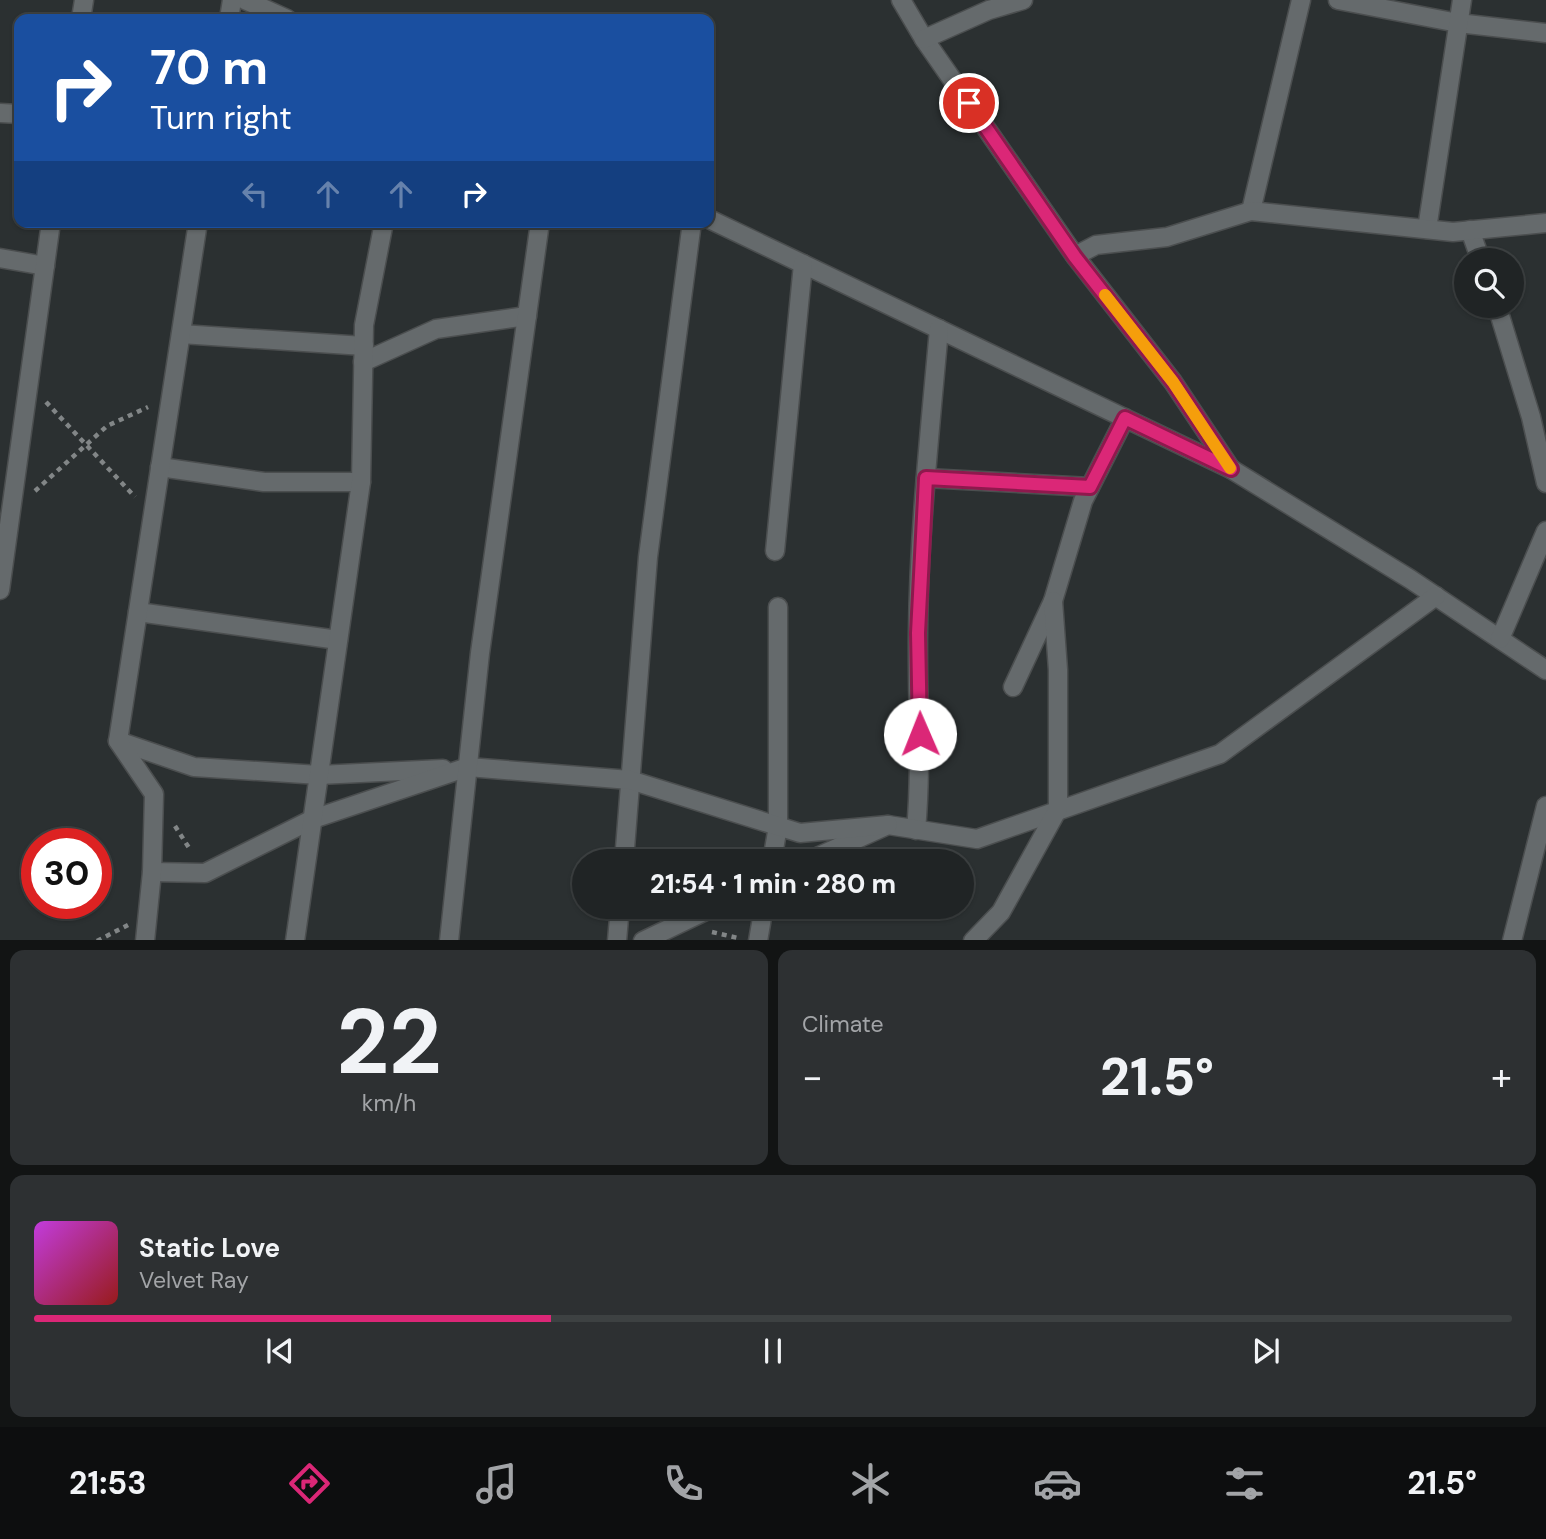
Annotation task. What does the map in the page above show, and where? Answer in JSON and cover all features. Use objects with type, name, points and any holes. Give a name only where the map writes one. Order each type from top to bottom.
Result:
[{"type":"street","points":[[245,0],[275,14]]},
{"type":"street","points":[[901,0],[924,39],[1075,257],[1173,382],[1231,469]]},
{"type":"street","points":[[924,39],[989,10],[1023,0]]},
{"type":"street","points":[[1251,211],[1301,0]]},
{"type":"street","points":[[1338,0],[1458,23],[1546,33]]},
{"type":"street","points":[[1427,229],[1462,0]]},
{"type":"street","points":[[1075,257],[1096,245],[1167,237],[1251,211],[1427,229],[1470,230],[1546,223]]},
{"type":"street","points":[[714,221],[1231,469],[1436,596],[1546,670]]},
{"type":"street","points":[[0,590],[50,228]]},
{"type":"street","points":[[145,940],[152,872],[154,794],[118,741],[197,228]]},
{"type":"street","points":[[295,940],[361,482],[364,325],[383,228]]},
{"type":"street","points":[[449,940],[480,653],[539,228]]},
{"type":"street","points":[[625,849],[648,557],[691,228]]},
{"type":"street","points":[[1470,230],[1476,248]]},
{"type":"street","points":[[0,258],[45,266]]},
{"type":"street","points":[[775,551],[803,264]]},
{"type":"street","points":[[181,334],[364,354],[436,329],[527,316]]},
{"type":"street","points":[[1501,318],[1531,417],[1546,483]]},
{"type":"street","points":[[916,830],[920,784],[918,633],[926,478],[939,329]]},
{"type":"street","points":[[1013,687],[1053,601],[1083,501],[1125,418]]},
{"type":"street","points":[[160,467],[264,482],[361,482]]},
{"type":"street","points":[[926,478],[1090,487]]},
{"type":"street","points":[[1500,639],[1546,531]]},
{"type":"street","points":[[118,741],[194,767],[319,775],[468,767],[630,780],[800,833],[888,825],[977,839],[1220,754],[1436,596]]},
{"type":"street","points":[[974,940],[1001,912],[1058,809],[1058,670],[1053,601]]},
{"type":"street","points":[[774,849],[778,826],[778,607]]},
{"type":"street","points":[[138,612],[338,640]]},
{"type":"street","points":[[152,872],[205,873],[313,819],[468,767]]},
{"type":"street","points":[[1512,940],[1546,806]]},
{"type":"street","points":[[835,849],[888,825]]},
{"type":"street","points":[[617,940],[619,919]]},
{"type":"street","points":[[643,940],[688,919]]},
{"type":"street","points":[[758,940],[762,919]]},
{"type":"path","points":[[29,384],[152,516]]},
{"type":"path","points":[[11,510],[107,426],[171,397]]},
{"type":"path","points":[[173,824],[205,873]]},
{"type":"path","points":[[97,940],[147,916]]},
{"type":"slow traffic","points":[[1105,295],[1173,382],[1230,468]]},
{"type":"route","points":[[920,734],[918,633],[926,478],[1090,487],[1125,418],[1231,469],[1173,382],[1075,257],[969,103]]}]
